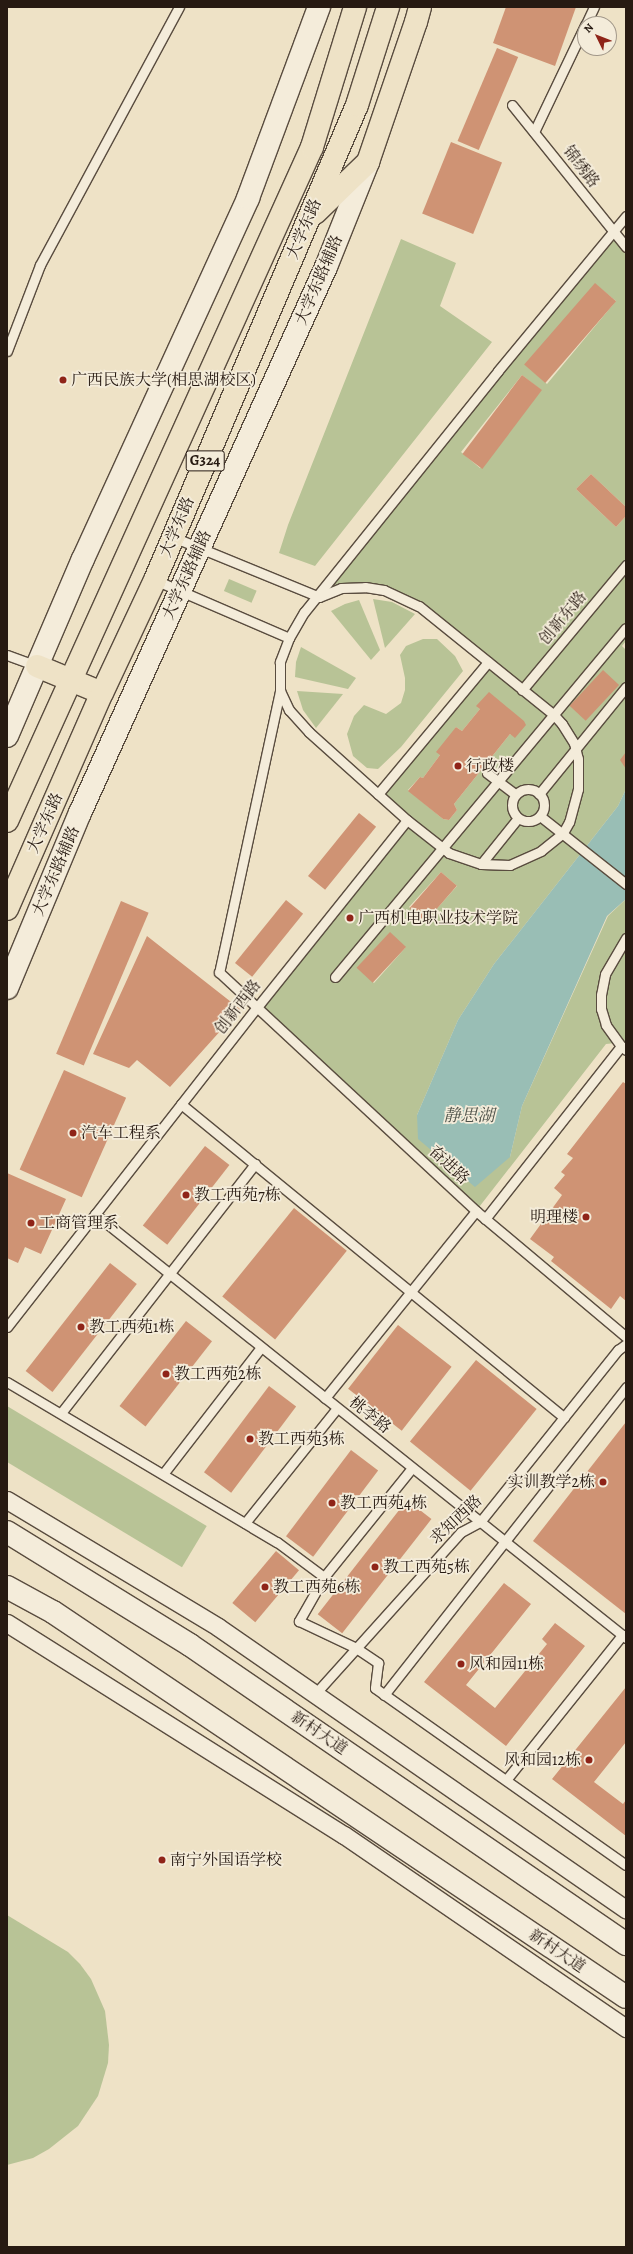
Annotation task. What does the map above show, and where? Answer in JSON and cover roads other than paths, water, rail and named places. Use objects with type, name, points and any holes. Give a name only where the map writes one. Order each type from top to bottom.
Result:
[{"type":"main road","name":"大学东路","points":[[7,821],[312,147],[355,7]]},
{"type":"main road","name":"大学东路","points":[[7,909],[102,692],[155,580],[357,105],[388,7]]},
{"type":"main road","points":[[308,219],[368,162],[420,7]]},
{"type":"main road","points":[[37,666],[102,692]]},
{"type":"street","points":[[7,736],[83,559],[248,198],[319,7]]},
{"type":"street","name":"大学东路辅路","points":[[7,988],[80,813],[326,267],[368,162]]},
{"type":"street","points":[[7,1500],[218,1627],[626,1910]]},
{"type":"street","name":"新村大道","points":[[7,1532],[190,1645],[626,1944]]},
{"type":"street","name":"新村大道","points":[[7,1587],[53,1612],[626,1998]]},
{"type":"street","points":[[7,1624],[344,1835],[626,2028]]},
{"type":"lane","points":[[7,351],[40,265],[180,7]]},
{"type":"lane","points":[[590,16],[594,7]]},
{"type":"lane","points":[[534,132],[577,42]]},
{"type":"lane","name":"锦绣路","points":[[512,105],[626,247]]},
{"type":"lane","points":[[173,537],[319,597],[341,588],[356,586],[384,590],[396,595],[419,606],[554,715],[562,724],[576,748],[578,759],[578,789],[574,808],[563,833],[541,851],[526,860],[510,865],[481,864],[450,853],[407,820],[305,728],[289,710],[280,691],[280,662],[289,638],[300,618],[319,597],[498,371],[626,216]]},
{"type":"lane","name":"创新东路","points":[[522,690],[626,565]]},
{"type":"lane","points":[[155,580],[289,638]]},
{"type":"lane","points":[[335,978],[626,628]]},
{"type":"lane","points":[[7,655],[37,666]]},
{"type":"lane","points":[[378,794],[488,662]]},
{"type":"lane","points":[[539,794],[626,687]]},
{"type":"lane","name":"奋进路","points":[[280,691],[219,972],[258,1006],[476,1211],[626,1337]]},
{"type":"lane","points":[[487,773],[516,795]]},
{"type":"lane","points":[[528,789],[539,794],[544,806],[540,816],[531,821],[518,818],[512,807],[516,795],[528,789]]},
{"type":"lane","points":[[540,816],[626,884]]},
{"type":"lane","points":[[481,864],[518,818]]},
{"type":"lane","name":"创新西路","points":[[7,1327],[258,1006],[407,820]]},
{"type":"lane","points":[[486,1219],[623,1048],[606,1025],[601,1009],[601,995],[607,970],[626,938]]},
{"type":"lane","points":[[181,1104],[564,1418]]},
{"type":"lane","points":[[61,1413],[255,1164]]},
{"type":"lane","points":[[325,1398],[476,1211]]},
{"type":"lane","name":"桃李路","points":[[95,1214],[504,1542],[624,1636]]},
{"type":"lane","name":"求知西路","points":[[315,1694],[461,1532],[480,1522],[618,1350],[626,1344]]},
{"type":"lane","points":[[163,1474],[260,1347]]},
{"type":"lane","points":[[7,1382],[277,1542],[324,1576]]},
{"type":"lane","points":[[384,1695],[626,1387]]},
{"type":"lane","points":[[245,1523],[337,1408]]},
{"type":"lane","points":[[412,1468],[324,1576],[299,1621],[356,1648],[378,1663],[375,1688],[626,1865]]},
{"type":"lane","points":[[506,1780],[624,1636]]},
{"type":"water","name":"静思湖","points":[[626,789],[626,899],[607,916],[522,1106],[510,1157],[475,1187],[418,1139],[417,1115],[458,1020],[494,964],[618,806]]},
{"type":"place","name":"广西民族大学(相思湖校区)","points":[[63,380]]},
{"type":"place","name":"行政楼","points":[[458,766]]},
{"type":"place","name":"广西机电职业技术学院","points":[[350,918]]},
{"type":"place","name":"汽车工程系","points":[[73,1133]]},
{"type":"place","name":"教工西苑7栋","points":[[186,1195]]},
{"type":"place","name":"明理楼","points":[[586,1217]]},
{"type":"place","name":"工商管理系","points":[[31,1223]]},
{"type":"place","name":"教工西苑1栋","points":[[81,1327]]},
{"type":"place","name":"教工西苑2栋","points":[[166,1374]]},
{"type":"place","name":"教工西苑3栋","points":[[250,1439]]},
{"type":"place","name":"实训教学2栋","points":[[603,1482]]},
{"type":"place","name":"教工西苑4栋","points":[[332,1503]]},
{"type":"place","name":"教工西苑5栋","points":[[375,1567]]},
{"type":"place","name":"教工西苑6栋","points":[[265,1587]]},
{"type":"place","name":"风和园11栋","points":[[461,1664]]},
{"type":"place","name":"风和园12栋","points":[[589,1760]]},
{"type":"place","name":"南宁外国语学校","points":[[162,1860]]}]
